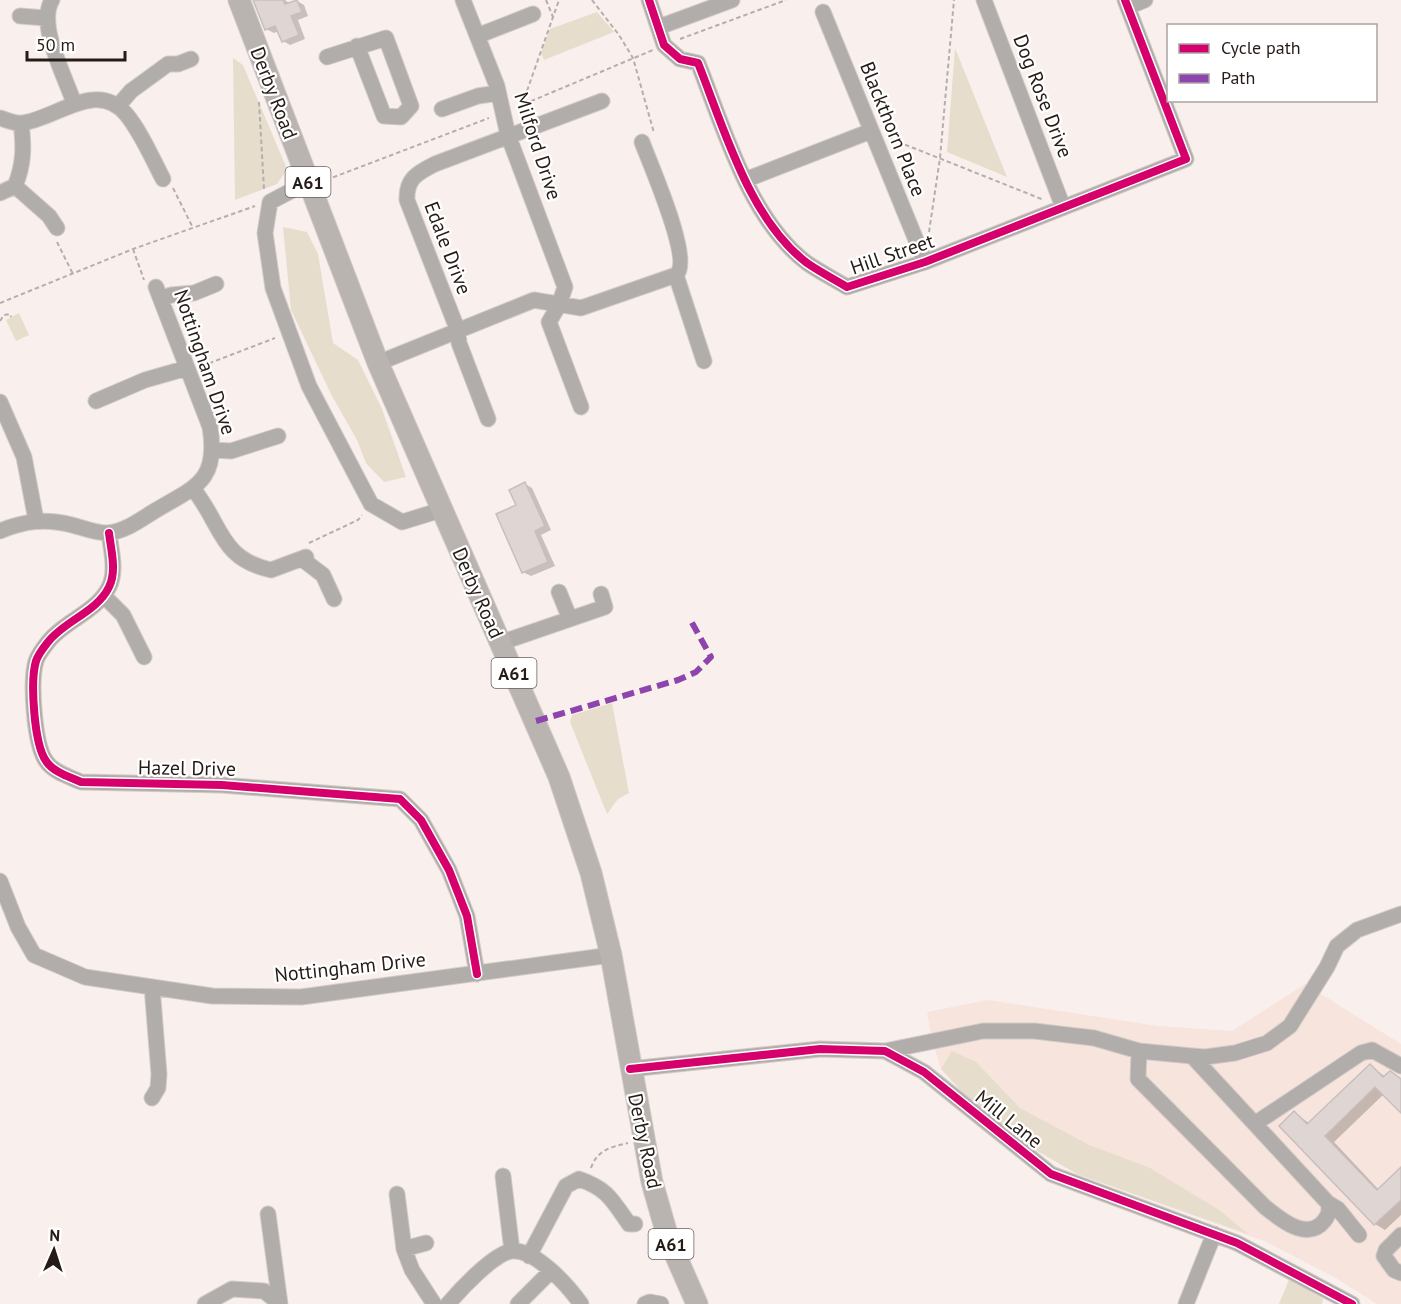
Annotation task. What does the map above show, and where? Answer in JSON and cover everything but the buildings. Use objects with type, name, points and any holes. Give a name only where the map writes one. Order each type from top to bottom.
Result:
[{"type":"highway","name":"Derby Road","points":[[241,1],[272,89],[378,363],[559,777],[591,873],[611,955],[652,1182],[669,1238],[697,1304]]},
{"type":"street","points":[[52,0],[46,18],[74,103]]},
{"type":"street","name":"Milford Drive","points":[[463,0],[498,93],[508,135],[565,287],[559,305],[549,322],[581,407]]},
{"type":"street","points":[[649,0],[664,45]]},
{"type":"street","points":[[659,27],[732,0]]},
{"type":"street","name":"Dog Rose Drive","points":[[984,0],[1063,207]]},
{"type":"street","points":[[1127,3],[1145,0]]},
{"type":"street","name":"Hill Street","points":[[664,45],[680,59],[698,63],[745,180],[765,217],[806,262],[846,287],[925,262],[1186,159],[1127,3]]},
{"type":"street","name":"Blackthorn Place","points":[[824,12],[925,262]]},
{"type":"street","points":[[477,36],[533,15]]},
{"type":"street","points":[[20,16],[46,18]]},
{"type":"street","points":[[327,57],[357,46],[386,38],[411,106],[401,117],[384,116],[357,46]]},
{"type":"street","points":[[117,106],[131,91],[168,64],[178,64],[190,59]]},
{"type":"street","points":[[442,110],[478,96],[498,93]]},
{"type":"street","points":[[0,118],[21,123],[55,114],[74,103],[91,99],[117,106],[127,115],[163,179]]},
{"type":"street","points":[[508,135],[602,101]]},
{"type":"street","points":[[0,193],[15,186],[22,168],[24,144],[21,123]]},
{"type":"street","points":[[745,180],[871,131]]},
{"type":"street","name":"Edale Drive","points":[[458,331],[407,200],[406,188],[410,179],[419,171],[508,135]]},
{"type":"street","points":[[378,363],[534,300],[581,308],[680,272],[682,262],[669,214],[642,142]]},
{"type":"street","points":[[309,184],[270,202],[265,233],[273,288],[309,386],[372,504],[402,522],[441,510]]},
{"type":"street","points":[[15,186],[49,216],[57,228]]},
{"type":"street","points":[[676,275],[688,318],[704,361]]},
{"type":"street","points":[[159,293],[171,295],[194,293],[216,284]]},
{"type":"street","name":"Nottingham Drive","points":[[109,533],[131,526],[194,490],[208,470],[214,450],[210,427],[159,293]]},
{"type":"street","points":[[458,331],[459,344],[488,419]]},
{"type":"street","points":[[96,400],[145,380],[188,370]]},
{"type":"street","points":[[0,402],[24,457],[33,490],[36,520]]},
{"type":"street","points":[[214,450],[231,451],[278,436]]},
{"type":"street","points":[[194,490],[208,507],[229,549],[240,559],[271,570],[304,558],[322,575],[334,599]]},
{"type":"street","points":[[0,531],[36,520],[109,533],[114,567],[110,585],[104,596],[123,615],[144,657]]},
{"type":"street","points":[[559,592],[570,619]]},
{"type":"street","points":[[500,643],[605,607],[601,594]]},
{"type":"street","name":"Hazel Drive","points":[[104,596],[49,640],[36,661],[33,689],[38,742],[46,762],[61,773],[81,782],[222,785],[400,799],[421,820],[449,870],[467,916],[477,974]]},
{"type":"street","name":"Nottingham Drive","points":[[0,881],[18,927],[34,955],[86,977],[212,996],[301,997],[611,955]]},
{"type":"street","points":[[885,1051],[982,1030],[1034,1031],[1094,1038],[1138,1051],[1205,1058],[1235,1053],[1267,1043],[1290,1026],[1327,968],[1337,946],[1357,930],[1401,914]]},
{"type":"street","points":[[152,987],[159,1081],[152,1098]]},
{"type":"street","name":"Mill Lane","points":[[630,1069],[820,1049],[885,1051],[924,1072],[1052,1174],[1237,1243],[1352,1304]]},
{"type":"street","points":[[1256,1124],[1361,1053],[1372,1050],[1401,1066]]},
{"type":"street","points":[[1138,1051],[1138,1078],[1265,1207],[1288,1224],[1309,1229],[1324,1222],[1330,1211],[1328,1203]]},
{"type":"street","points":[[1192,1056],[1328,1203],[1338,1209],[1359,1235]]},
{"type":"street","points":[[503,1176],[512,1251]]},
{"type":"street","points":[[529,1256],[566,1186],[579,1179],[600,1186],[614,1199],[629,1224],[635,1224]]},
{"type":"street","points":[[397,1194],[404,1249],[412,1270],[434,1304]]},
{"type":"street","points":[[268,1214],[279,1303]]},
{"type":"street","points":[[1186,1304],[1214,1234]]},
{"type":"street","points":[[1401,1235],[1386,1250],[1386,1262],[1401,1273]]},
{"type":"street","points":[[404,1249],[426,1243]]},
{"type":"street","points":[[447,1304],[495,1257],[512,1251],[538,1260],[572,1291],[581,1304]]},
{"type":"street","points":[[518,1304],[550,1272]]},
{"type":"street","points":[[205,1304],[232,1288],[264,1291],[279,1303]]},
{"type":"street","points":[[645,1304],[650,1302],[661,1304]]},
{"type":"path","points":[[546,0],[553,17]]},
{"type":"path","points":[[522,105],[559,0]]},
{"type":"path","points":[[592,0],[619,35],[633,58]]},
{"type":"path","points":[[309,184],[503,113],[664,45],[786,0]]},
{"type":"path","points":[[925,262],[940,158],[954,0]]},
{"type":"path","points":[[0,303],[239,209],[270,202],[264,189],[259,102],[272,89]]},
{"type":"path","points":[[871,131],[1063,207]]},
{"type":"path","points":[[163,179],[171,183],[192,227]]},
{"type":"path","points":[[57,245],[73,274]]},
{"type":"path","points":[[133,249],[145,282],[159,293]]},
{"type":"path","points":[[0,321],[4,315],[10,314],[11,317]]},
{"type":"path","points":[[188,370],[267,341]]},
{"type":"path","points":[[304,558],[305,544],[358,520],[372,504]]},
{"type":"shaded area","points":[[597,12],[614,32],[544,60],[541,53],[550,29]]},
{"type":"shaded area","points":[[955,48],[1007,177],[947,152]]},
{"type":"shaded area","points":[[233,58],[243,65],[287,169],[277,184],[235,200]]},
{"type":"shaded area","points":[[283,227],[307,232],[318,254],[333,343],[358,360],[382,409],[406,477],[384,482],[366,463],[357,440],[331,394],[291,310]]},
{"type":"shaded area","points":[[19,313],[29,335],[16,341],[6,320]]},
{"type":"shaded area","points":[[612,703],[629,793],[618,799],[607,814],[570,722],[572,715]]},
{"type":"shaded area","points":[[1305,984],[1401,1044],[1401,1304],[1377,1304],[1334,1277],[1264,1241],[1077,1174],[964,1094],[941,1069],[932,1040],[927,1012],[988,1000],[1158,1026],[1232,1031]]},
{"type":"shaded area","points":[[952,1051],[976,1062],[1020,1108],[1089,1145],[1150,1168],[1219,1210],[1248,1234],[1077,1174],[1008,1134],[964,1094],[941,1069]]},
{"type":"shaded area","points":[[1290,1277],[1323,1299],[1322,1304],[1279,1304]]},
{"type":"marked path","points":[[536,721],[678,680],[696,672],[711,657],[691,621]]},
{"type":"cycle path","points":[[649,0],[664,45],[680,59],[698,63],[740,171],[769,222],[807,263],[847,287],[925,262],[1186,159],[1125,0]]},
{"type":"cycle path","points":[[109,533],[113,574],[104,596],[55,635],[36,661],[33,683],[34,712],[42,753],[49,765],[62,774],[81,782],[222,785],[400,799],[421,820],[449,870],[467,916],[477,974]]},
{"type":"cycle path","points":[[630,1069],[820,1049],[885,1051],[924,1072],[1051,1174],[1237,1243],[1352,1304]]}]
